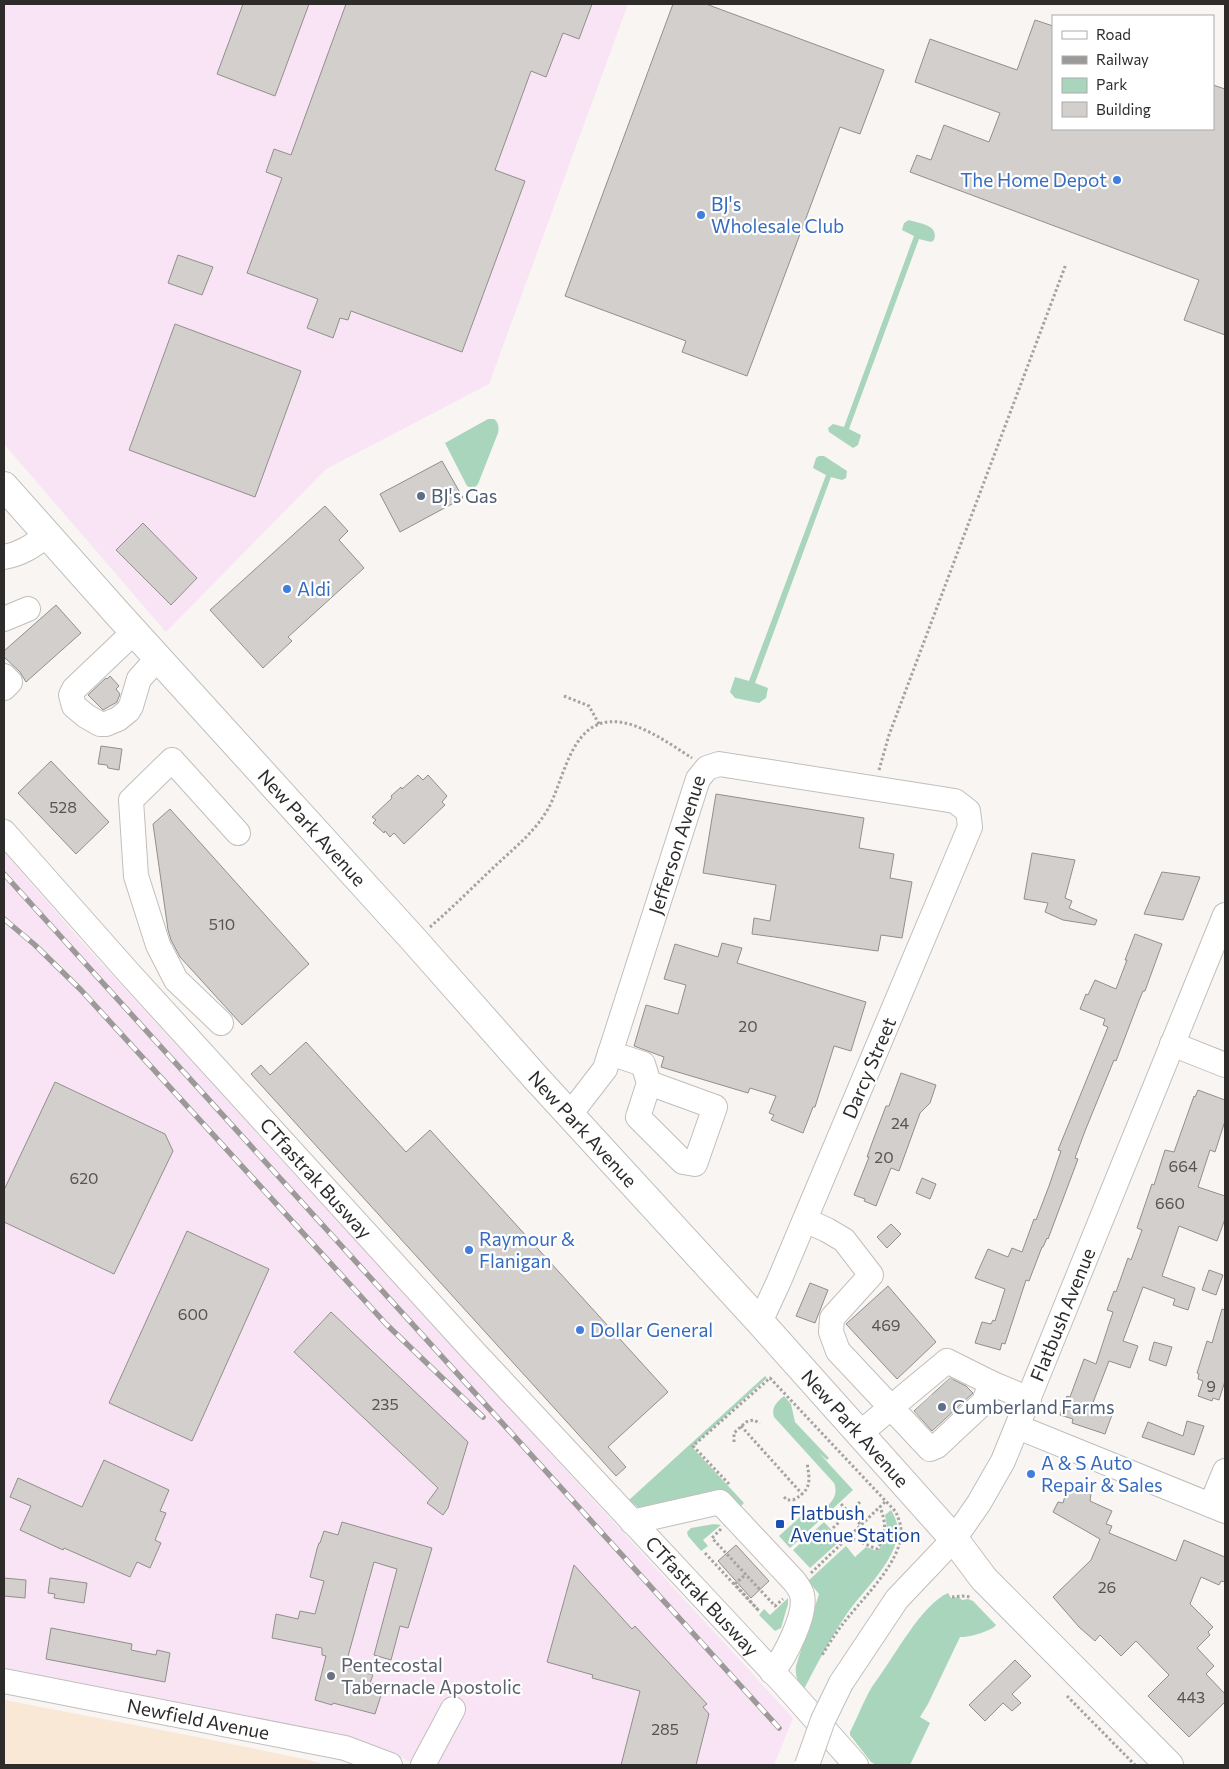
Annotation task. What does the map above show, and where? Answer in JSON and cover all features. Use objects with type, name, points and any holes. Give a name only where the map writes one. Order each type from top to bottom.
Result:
[{"type":"main road","name":"New Park Avenue","points":[[4,486],[536,1078],[760,1322],[954,1539],[984,1579],[1169,1765]]},
{"type":"street","points":[[4,557],[16,555],[31,548],[47,535]]},
{"type":"street","points":[[4,619],[28,609]]},
{"type":"street","points":[[134,632],[74,688],[71,695],[74,706],[100,724],[106,724],[118,719],[131,706],[139,678],[158,658]]},
{"type":"street","points":[[4,676],[10,682],[4,688]]},
{"type":"street","points":[[221,1023],[176,980],[158,945],[136,876],[131,800],[172,760],[238,833]]},
{"type":"street","name":"Jefferson Avenue","points":[[570,1113],[604,1069],[698,779],[707,768],[719,764],[955,801],[968,811]]},
{"type":"street","name":"Darcy Street","points":[[760,1322],[805,1220],[970,827],[968,811]]},
{"type":"street","name":"CTfastrak Busway","points":[[4,832],[128,972],[436,1310],[856,1765]]},
{"type":"street","name":"Flatbush Avenue","points":[[807,1765],[823,1720],[841,1683],[897,1600],[954,1539],[980,1503],[1003,1461],[1225,915]]},
{"type":"street","points":[[1172,1044],[1225,1064]]},
{"type":"street","points":[[610,1053],[643,1064],[648,1083]]},
{"type":"street","points":[[805,1220],[844,1240],[871,1275],[832,1318],[831,1332],[838,1351],[930,1449],[937,1446],[948,1429],[968,1411],[984,1402],[991,1383]]},
{"type":"street","points":[[865,1440],[936,1380],[947,1361],[991,1383],[1029,1398]]},
{"type":"street","points":[[1018,1427],[1218,1508],[1225,1470]]},
{"type":"street","name":"CTfastrak Busway","points":[[632,1522],[720,1502],[787,1574],[802,1594],[802,1605],[790,1643],[781,1661],[772,1672]]},
{"type":"street","name":"Newfield Avenue","points":[[4,1681],[335,1746],[366,1755],[390,1765]]},
{"type":"street","points":[[423,1765],[453,1709]]},
{"type":"path","points":[[874,788],[889,735],[1066,264]]},
{"type":"path","points":[[564,696],[589,706],[599,724]]},
{"type":"path","points":[[414,940],[533,831],[555,797],[573,749],[583,734],[599,724],[614,722],[630,724],[654,735],[707,768]]},
{"type":"path","points":[[730,1485],[693,1446],[770,1378],[896,1512],[901,1532],[899,1545],[884,1573],[848,1617],[821,1656]]},
{"type":"path","points":[[734,1442],[734,1433],[741,1426],[750,1420],[760,1422]]},
{"type":"path","points":[[741,1426],[802,1494]]},
{"type":"path","points":[[784,1497],[790,1501],[797,1498],[808,1488],[810,1482],[808,1463]]},
{"type":"path","points":[[805,1578],[886,1501]]},
{"type":"path","points":[[833,1528],[860,1502]]},
{"type":"path","points":[[841,1504],[861,1525]]},
{"type":"path","points":[[848,1537],[876,1549],[884,1535],[884,1521],[880,1507]]},
{"type":"path","points":[[820,1513],[825,1519]]},
{"type":"path","points":[[726,1525],[712,1538],[775,1606],[787,1595]]},
{"type":"path","points":[[705,1553],[759,1611],[735,1584],[746,1574]]},
{"type":"shaded area","points":[[4,4],[628,4],[489,384],[326,469],[166,632],[4,444]]},
{"type":"shaded area","points":[[4,852],[82,942],[793,1718],[774,1765],[417,1765],[381,1748],[329,1732],[4,1668]]},
{"type":"shaded area","points":[[4,1700],[197,1737],[326,1765],[4,1765]]},
{"type":"green space","points":[[909,220],[931,228],[935,235],[934,240],[931,242],[919,239],[849,429],[861,435],[858,445],[853,448],[829,432],[828,428],[833,424],[844,427],[914,236],[902,230],[904,223]]},
{"type":"green space","points":[[488,419],[494,419],[497,422],[498,433],[478,484],[473,489],[467,486],[445,443]]},
{"type":"green space","points":[[824,456],[847,471],[846,478],[842,480],[831,477],[755,683],[768,688],[766,698],[759,703],[735,698],[730,692],[735,677],[749,681],[826,475],[813,468],[816,458]]},
{"type":"green space","points":[[765,1376],[767,1378],[692,1447],[744,1503],[740,1507],[727,1492],[722,1491],[641,1510],[629,1500]]},
{"type":"green space","points":[[784,1396],[791,1404],[795,1422],[829,1458],[827,1460],[819,1453],[853,1490],[826,1515],[822,1511],[835,1495],[834,1483],[774,1417],[774,1408]]},
{"type":"green space","points":[[891,1510],[898,1527],[897,1539],[893,1549],[875,1579],[852,1606],[840,1624],[804,1689],[797,1678],[796,1666],[819,1594],[808,1581],[846,1546],[855,1557],[866,1547],[877,1551],[883,1543],[886,1534],[885,1515]]},
{"type":"green space","points":[[815,1512],[821,1519],[790,1548],[779,1536],[801,1516]]},
{"type":"green space","points":[[824,1522],[841,1540],[810,1568],[793,1550]]},
{"type":"green space","points":[[714,1524],[721,1525],[703,1540],[708,1546],[701,1551],[688,1536],[687,1532],[691,1528]]},
{"type":"green space","points":[[948,1593],[951,1598],[959,1597],[962,1600],[968,1599],[973,1601],[996,1625],[990,1630],[979,1634],[960,1637],[920,1717],[930,1723],[910,1765],[876,1765],[871,1762],[850,1735],[850,1732],[872,1686],[909,1632],[928,1608]]},
{"type":"green space","points":[[788,1598],[781,1628],[775,1631],[759,1615],[764,1609],[770,1615]]},
{"type":"building","points":[[243,4],[309,4],[275,96],[217,74]]},
{"type":"building","points":[[346,4],[592,4],[579,39],[563,33],[546,77],[531,71],[495,170],[525,181],[462,352],[351,311],[348,320],[340,318],[333,338],[307,328],[318,299],[247,273],[282,178],[266,172],[274,149],[291,155]]},
{"type":"building","name":"BJ's Wholesale Club","points":[[673,4],[706,4],[884,70],[860,134],[840,127],[747,376],[682,352],[686,341],[565,296]]},
{"type":"building","name":"The Home Depot","points":[[1035,20],[1052,26],[1052,130],[1214,130],[1214,85],[1225,89],[1225,335],[1184,320],[1199,280],[910,172],[917,155],[931,160],[944,125],[989,142],[1000,113],[915,82],[930,39],[1017,70]]},
{"type":"building","points":[[178,255],[213,267],[202,295],[168,283]]},
{"type":"building","points":[[175,324],[301,371],[255,497],[129,450]]},
{"type":"building","name":"BJ's Gas","points":[[442,461],[463,498],[400,532],[380,494]]},
{"type":"building","name":"Aldi","points":[[325,506],[348,531],[339,540],[364,568],[288,637],[292,641],[263,668],[210,610]]},
{"type":"building","points":[[143,523],[197,578],[171,605],[116,550]]},
{"type":"building","points":[[56,605],[81,633],[26,682],[20,672],[4,657],[4,651]]},
{"type":"building","points":[[110,676],[119,686],[116,689],[120,694],[117,702],[103,710],[88,695]]},
{"type":"building","points":[[101,746],[122,749],[119,770],[108,768],[107,765],[98,764]]},
{"type":"building","points":[[51,761],[109,822],[76,854],[18,793]]},
{"type":"building","points":[[418,775],[423,780],[428,775],[447,796],[442,802],[445,805],[404,844],[394,833],[390,837],[385,831],[384,833],[373,823],[376,820],[372,817],[392,798],[391,796]]},
{"type":"building","points":[[716,794],[864,818],[859,848],[894,854],[890,878],[912,882],[902,938],[881,935],[878,951],[752,934],[754,918],[770,921],[776,885],[703,873]]},
{"type":"building","points":[[170,809],[309,964],[242,1025],[180,957],[171,940],[153,824]]},
{"type":"building","points":[[1032,853],[1075,860],[1065,898],[1072,901],[1069,908],[1097,920],[1095,925],[1063,920],[1045,912],[1048,903],[1024,899]]},
{"type":"building","points":[[1162,872],[1200,877],[1183,920],[1144,914]]},
{"type":"building","points":[[1135,934],[1162,944],[1145,991],[1143,991],[1116,1061],[1114,1060],[1085,1131],[1075,1158],[1078,1159],[1048,1239],[1042,1247],[1029,1281],[1026,1280],[1005,1344],[1002,1343],[1000,1350],[975,1343],[982,1322],[991,1324],[993,1320],[995,1321],[1005,1289],[975,1278],[988,1249],[1008,1257],[1012,1248],[1022,1252],[1049,1186],[1061,1151],[1058,1150],[1108,1027],[1103,1025],[1105,1019],[1080,1009],[1086,994],[1088,995],[1095,980],[1116,989]]},
{"type":"building","points":[[722,943],[742,948],[737,963],[866,1002],[851,1051],[834,1046],[815,1107],[813,1107],[803,1133],[771,1120],[774,1115],[769,1113],[776,1096],[750,1088],[748,1093],[661,1067],[664,1057],[634,1046],[646,1005],[678,1014],[686,985],[664,979],[675,944],[718,957]]},
{"type":"building","points":[[306,1042],[406,1152],[430,1130],[668,1392],[608,1447],[626,1467],[616,1476],[251,1074],[261,1065],[270,1075]]},
{"type":"building","points":[[901,1073],[936,1085],[930,1103],[920,1113],[899,1171],[891,1168],[876,1206],[854,1195],[886,1106],[889,1106]]},
{"type":"building","points":[[55,1082],[165,1134],[173,1151],[114,1274],[4,1222],[4,1190]]},
{"type":"building","points":[[1198,1090],[1225,1100],[1225,1121],[1215,1152],[1210,1150],[1198,1187],[1225,1196],[1225,1219],[1217,1241],[1179,1226],[1162,1276],[1195,1288],[1188,1310],[1173,1305],[1175,1299],[1143,1287],[1123,1341],[1138,1346],[1130,1368],[1109,1361],[1092,1405],[1113,1412],[1105,1434],[1072,1423],[1073,1419],[1060,1415],[1067,1396],[1070,1397],[1084,1359],[1096,1364],[1113,1312],[1107,1310],[1114,1291],[1116,1292],[1128,1258],[1131,1260],[1142,1230],[1137,1228],[1152,1184],[1154,1185],[1165,1150],[1174,1152],[1194,1096]]},
{"type":"building","points":[[922,1178],[936,1184],[930,1199],[916,1193]]},
{"type":"building","points":[[891,1224],[901,1234],[887,1248],[877,1237]]},
{"type":"building","points":[[187,1231],[269,1269],[192,1441],[109,1403]]},
{"type":"building","points":[[1209,1270],[1223,1275],[1216,1295],[1202,1290]]},
{"type":"building","points":[[810,1283],[828,1290],[815,1323],[796,1316]]},
{"type":"building","points":[[888,1286],[936,1342],[897,1379],[846,1324]]},
{"type":"building","points":[[1222,1309],[1225,1310],[1225,1381],[1219,1400],[1213,1398],[1212,1401],[1198,1396],[1203,1381],[1198,1379],[1199,1374],[1197,1373],[1207,1341],[1212,1343]]},
{"type":"building","points":[[331,1312],[468,1442],[448,1508],[443,1515],[427,1503],[438,1488],[294,1352]]},
{"type":"building","points":[[1154,1342],[1172,1347],[1166,1366],[1149,1360]]},
{"type":"building","points":[[950,1378],[966,1386],[973,1393],[932,1431],[914,1411]]},
{"type":"building","points":[[1187,1421],[1204,1426],[1194,1455],[1142,1437],[1148,1422],[1183,1436]]},
{"type":"building","points":[[104,1460],[169,1490],[160,1511],[166,1513],[155,1540],[161,1543],[150,1568],[137,1562],[130,1577],[20,1530],[31,1506],[10,1497],[18,1478],[82,1507]]},
{"type":"building","points":[[1067,1489],[1091,1494],[1090,1501],[1112,1511],[1106,1524],[1112,1526],[1109,1533],[1176,1561],[1184,1540],[1225,1557],[1225,1582],[1221,1581],[1219,1585],[1201,1577],[1190,1604],[1213,1627],[1208,1632],[1210,1635],[1197,1648],[1214,1666],[1206,1674],[1225,1694],[1225,1702],[1189,1737],[1148,1696],[1169,1675],[1136,1641],[1121,1656],[1100,1635],[1095,1641],[1079,1627],[1053,1597],[1091,1560],[1100,1539],[1053,1512],[1058,1502],[1063,1503]]},
{"type":"building","points":[[342,1522],[432,1548],[408,1628],[400,1626],[391,1660],[374,1655],[397,1569],[374,1562],[345,1667],[373,1675],[370,1683],[384,1686],[375,1714],[315,1700],[326,1656],[322,1655],[322,1648],[272,1638],[276,1614],[298,1619],[300,1611],[315,1614],[324,1581],[310,1577],[317,1549],[324,1531],[338,1535]]},
{"type":"building","points":[[736,1545],[769,1581],[751,1598],[718,1561]]},
{"type":"building","points":[[574,1565],[632,1629],[635,1626],[707,1704],[703,1707],[709,1714],[696,1765],[621,1765],[640,1691],[592,1678],[593,1675],[547,1662]]},
{"type":"building","points":[[4,1578],[26,1580],[25,1598],[4,1596]]},
{"type":"building","points":[[50,1578],[87,1583],[84,1603],[54,1598],[55,1594],[48,1593]]},
{"type":"building","points":[[51,1628],[132,1644],[131,1650],[156,1655],[157,1650],[170,1653],[165,1682],[46,1659]]},
{"type":"building","points":[[1015,1660],[1031,1676],[1012,1694],[1021,1703],[1012,1711],[1003,1703],[985,1721],[969,1705]]},
{"type":"tunnel","points":[[942,1386],[964,1408]]},
{"type":"tunnel","points":[[923,1403],[945,1425]]},
{"type":"railway","points":[[4,874],[779,1728]]},
{"type":"railway","points":[[4,919],[35,945],[81,990],[386,1324],[483,1417]]},
{"type":"place","name":"The Home Depot","points":[[1117,180]]},
{"type":"place","name":"BJ's Wholesale Club","points":[[701,215]]},
{"type":"place","name":"BJ's Gas","points":[[421,496]]},
{"type":"place","name":"Aldi","points":[[287,589]]},
{"type":"place","name":"Raymour & Flanigan","points":[[469,1250]]},
{"type":"place","name":"Dollar General","points":[[580,1330]]},
{"type":"place","name":"Cumberland Farms","points":[[942,1407]]},
{"type":"place","name":"A & S Auto Repair & Sales","points":[[1031,1474]]},
{"type":"place","name":"Flatbush Avenue Station","points":[[780,1524]]},
{"type":"place","name":"Pentecostal Tabernacle Apostolic","points":[[331,1676]]}]
